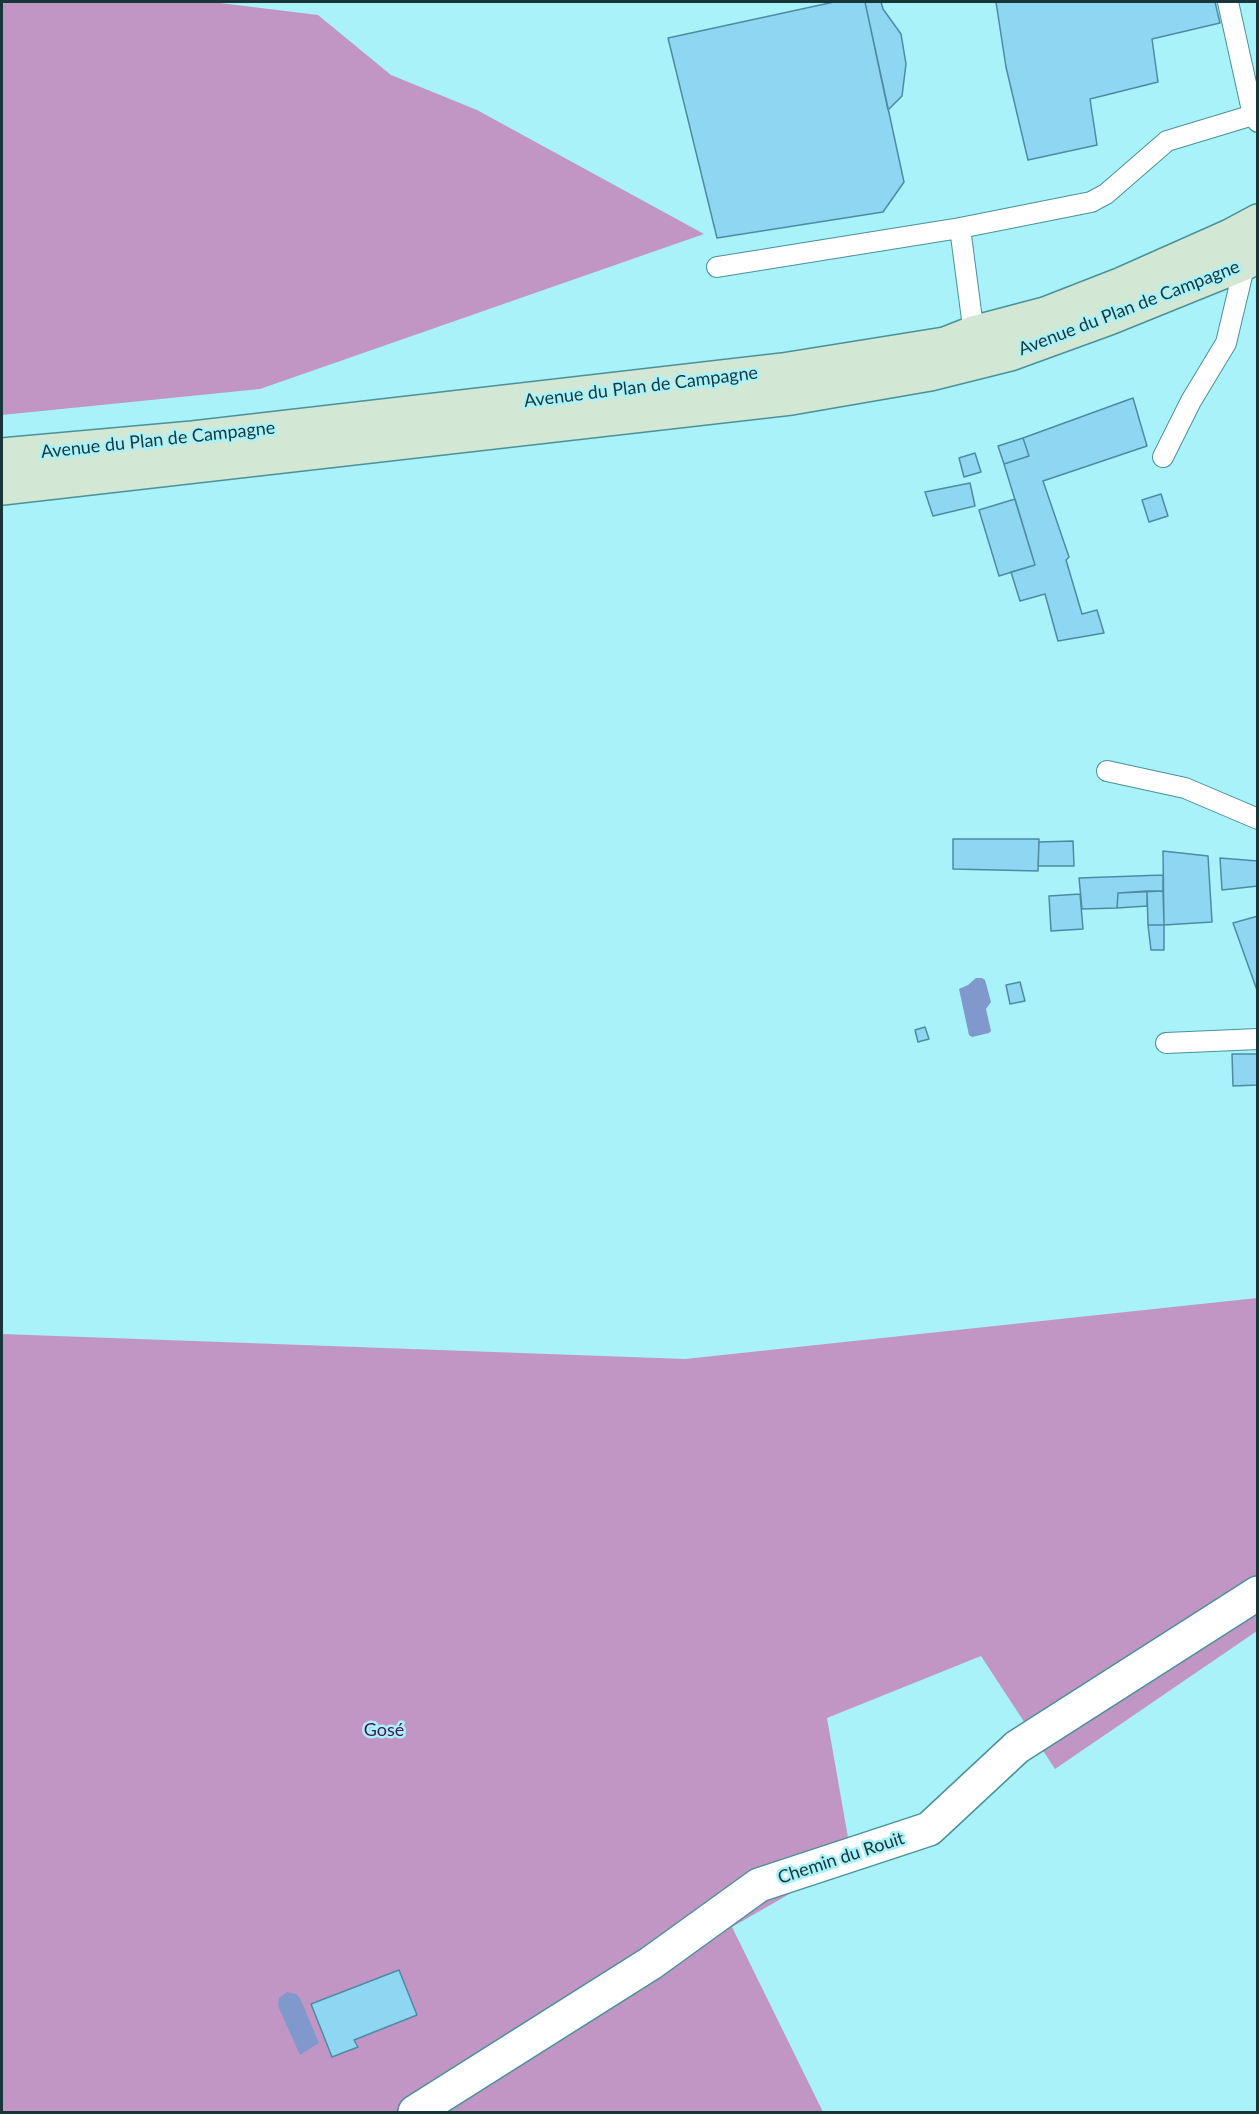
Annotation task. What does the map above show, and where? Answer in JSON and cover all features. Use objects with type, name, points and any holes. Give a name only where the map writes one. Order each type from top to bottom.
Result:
[{"type":"main road","name":"Avenue du Plan de Campagne","points":[[2,488],[791,398],[930,374],[975,348],[1044,314],[1122,284],[1230,236],[1257,221]]},
{"type":"main road","name":"Avenue du Plan de Campagne","points":[[2,454],[193,438],[783,370],[945,344],[1010,354],[1098,322],[1251,260]]},
{"type":"street","name":"Chemin du Rouit","points":[[416,2112],[651,1963],[759,1885],[929,1829],[1017,1747],[1257,1593]]},
{"type":"lane","points":[[717,267],[960,228],[1091,201],[1106,194],[1167,141],[1255,118],[1228,2]]},
{"type":"lane","points":[[960,228],[975,348]]},
{"type":"lane","points":[[1163,456],[1191,401],[1226,343],[1251,260]]},
{"type":"lane","points":[[1107,771],[1185,788],[1257,819]]},
{"type":"lane","points":[[1166,1043],[1257,1039]]},
{"type":"green space","points":[[2,2],[212,2],[318,15],[391,75],[477,110],[704,234],[260,389],[2,415]]},
{"type":"green space","name":"Gosé","points":[[1257,1298],[1257,1631],[1055,1769],[981,1656],[827,1718],[853,1866],[805,1885],[732,1927],[823,2112],[2,2112],[2,1334],[685,1359]]},
{"type":"water","points":[[976,978],[985,980],[991,1002],[986,1009],[991,1031],[972,1037],[969,1035],[959,989]]},
{"type":"water","points":[[287,1992],[296,1994],[300,1998],[319,2043],[300,2055],[278,2006],[279,1998]]},
{"type":"building","points":[[834,2],[865,2],[904,182],[883,212],[717,238],[668,38]]},
{"type":"building","points":[[865,2],[881,2],[883,9],[901,34],[906,64],[902,96],[888,110]]},
{"type":"building","points":[[996,2],[1215,2],[1220,23],[1152,39],[1158,82],[1090,99],[1097,145],[1028,160],[1006,67]]},
{"type":"building","points":[[1133,398],[1147,446],[1043,481],[1069,557],[1066,560],[1082,614],[1097,610],[1104,633],[1058,641],[1045,594],[1020,601],[1011,572],[1035,565],[1004,464],[1029,456],[1023,438]]},
{"type":"building","points":[[1023,438],[1029,456],[1004,464],[998,446]]},
{"type":"building","points":[[975,453],[981,472],[964,477],[959,458]]},
{"type":"building","points":[[970,483],[975,506],[933,516],[925,492]]},
{"type":"building","points":[[1161,494],[1168,516],[1149,522],[1142,500]]},
{"type":"building","points":[[1015,499],[1035,565],[999,576],[979,510]]},
{"type":"building","points":[[953,839],[1039,839],[1038,871],[953,869]]},
{"type":"building","points":[[1073,841],[1074,866],[1038,866],[1039,842]]},
{"type":"building","points":[[1163,851],[1208,856],[1212,922],[1164,925]]},
{"type":"building","points":[[1220,858],[1258,861],[1258,886],[1222,890]]},
{"type":"building","points":[[1163,875],[1163,891],[1118,893],[1117,908],[1082,909],[1079,878]]},
{"type":"building","points":[[1147,891],[1147,906],[1117,908],[1118,893]]},
{"type":"building","points":[[1147,891],[1163,891],[1164,925],[1148,925]]},
{"type":"building","points":[[1080,894],[1083,929],[1051,931],[1049,896]]},
{"type":"building","points":[[1258,916],[1258,993],[1233,923]]},
{"type":"building","points":[[1148,925],[1164,925],[1164,950],[1151,950]]},
{"type":"building","points":[[1020,982],[1025,1001],[1010,1004],[1006,985]]},
{"type":"building","points":[[925,1027],[929,1039],[918,1042],[915,1030]]},
{"type":"building","points":[[1232,1054],[1258,1054],[1258,1085],[1233,1086]]},
{"type":"building","points":[[399,1970],[417,2015],[354,2040],[358,2047],[332,2057],[311,2004]]}]
